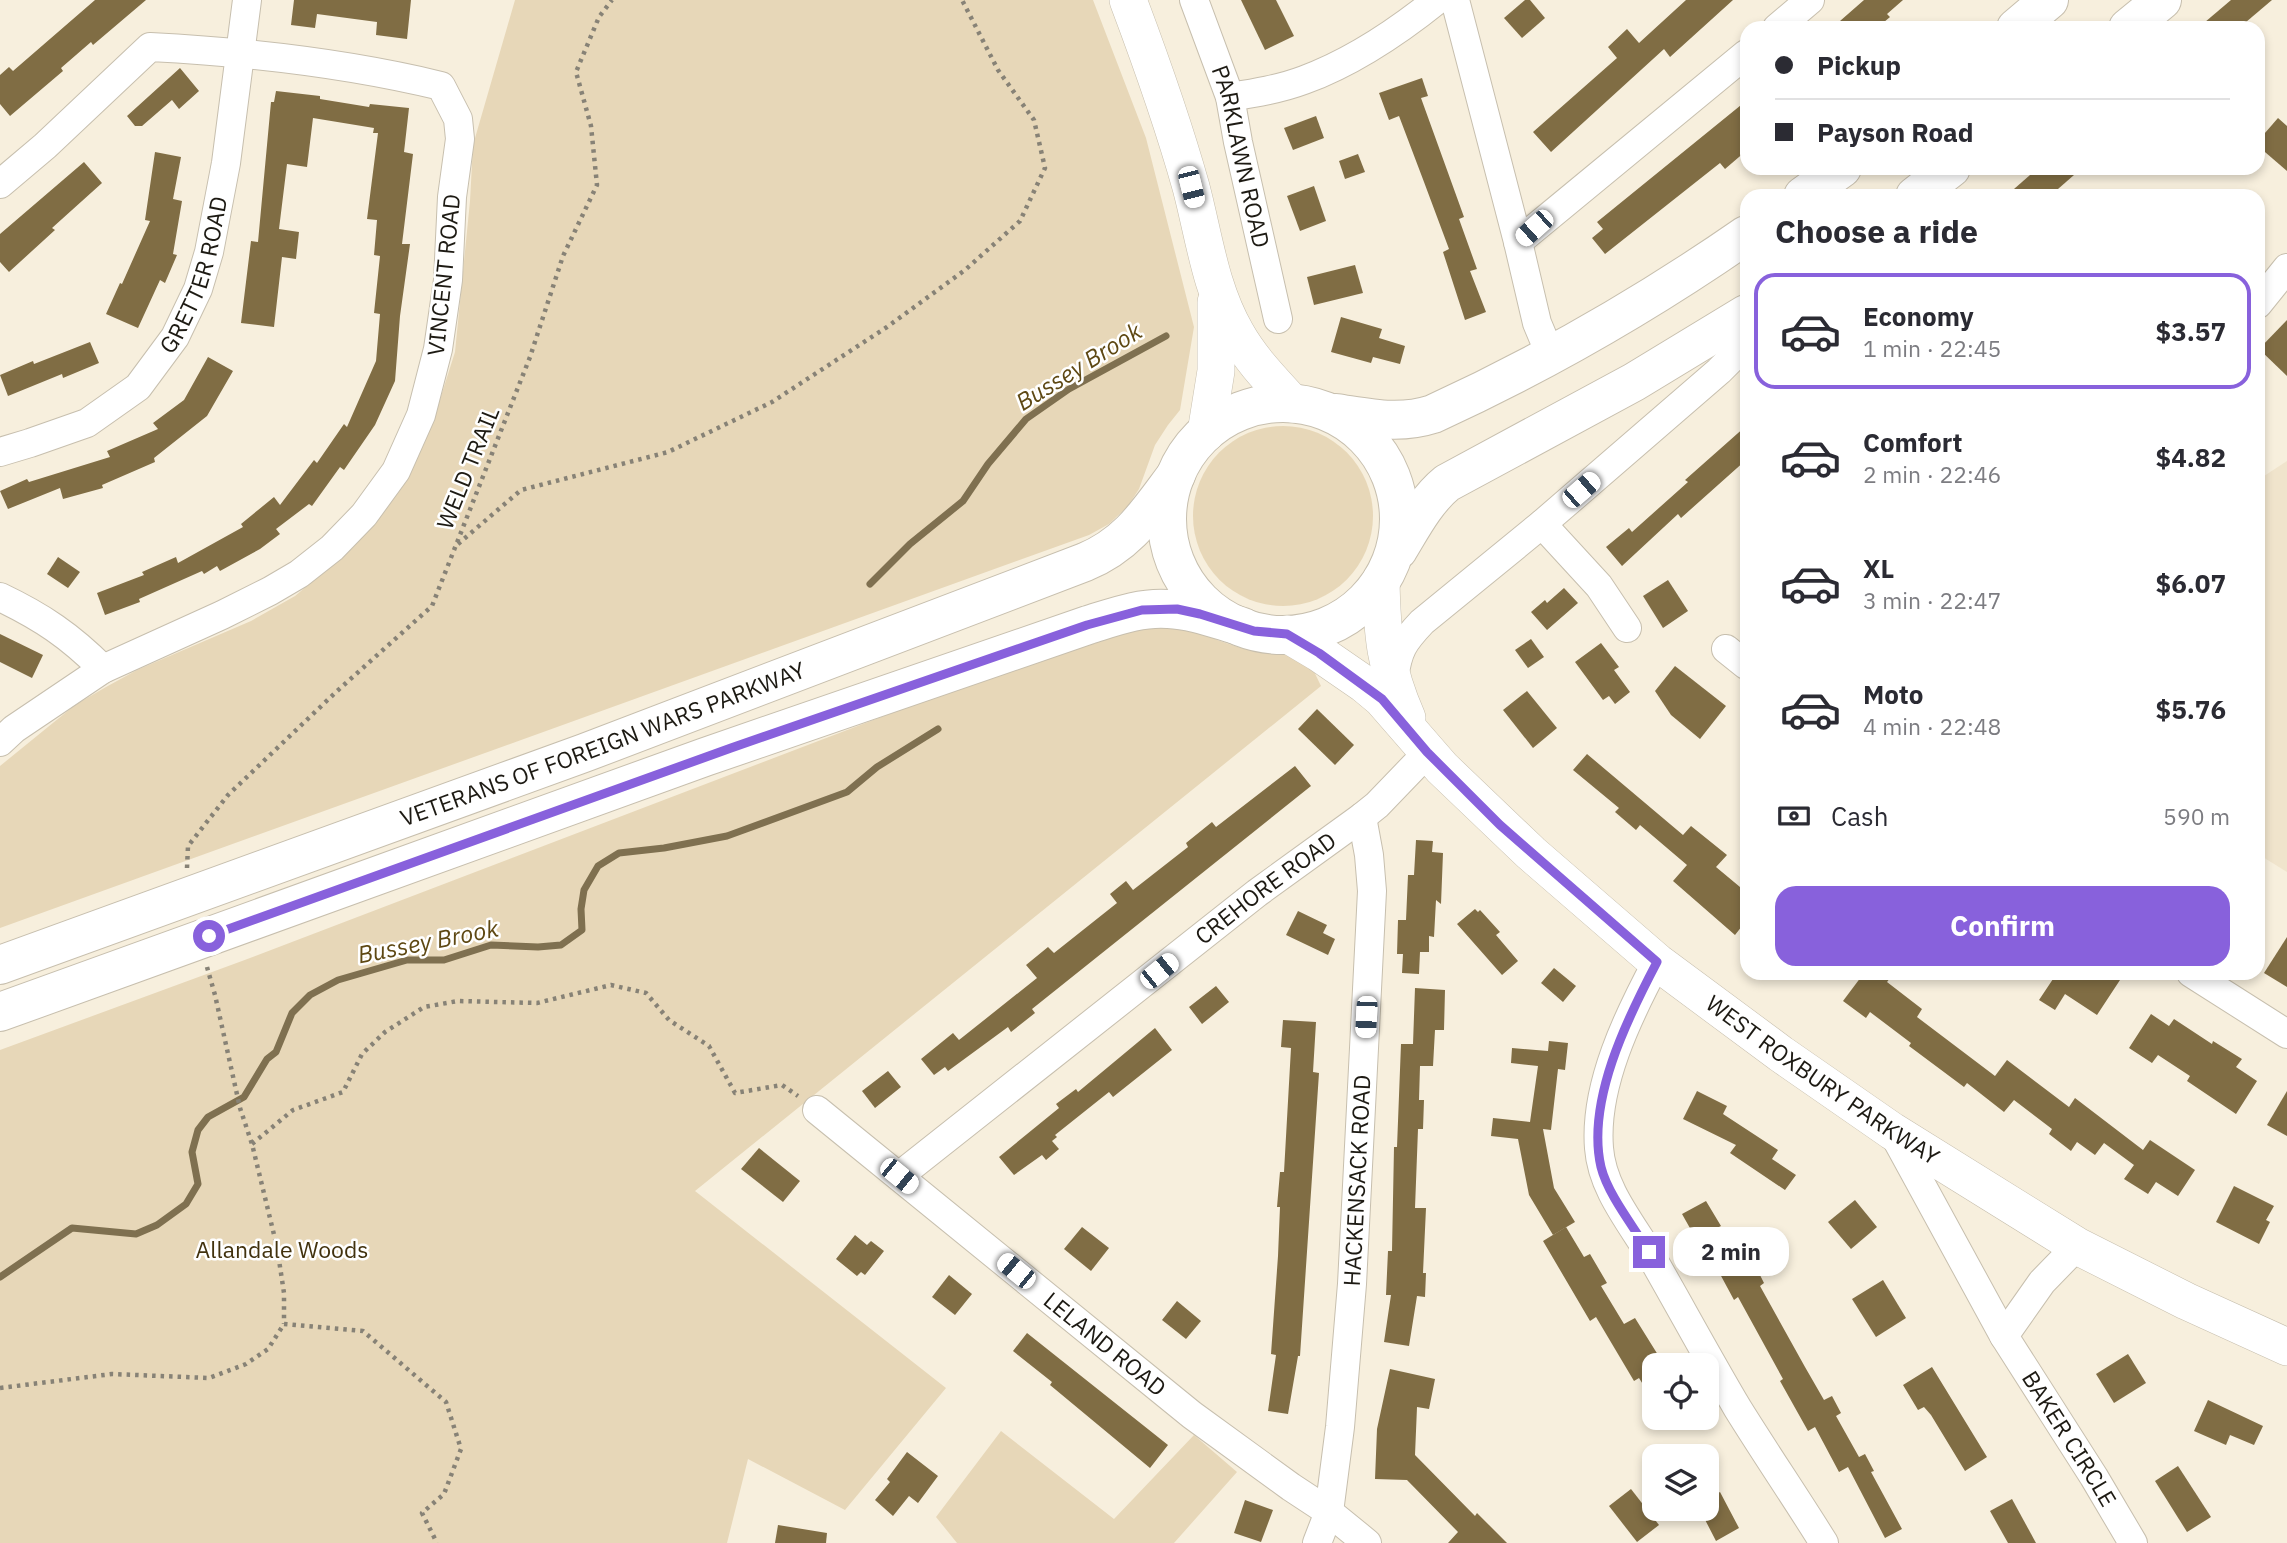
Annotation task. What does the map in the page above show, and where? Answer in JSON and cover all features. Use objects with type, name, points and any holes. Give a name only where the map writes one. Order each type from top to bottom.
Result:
[{"type":"highway","points":[[2024,21],[2049,0]]},
{"type":"highway","points":[[2136,21],[2162,0]]},
{"type":"highway","points":[[1813,189],[1832,175]]},
{"type":"highway","points":[[1924,189],[1942,175]]},
{"type":"highway","points":[[1740,239],[1626,311],[1550,354],[1479,392],[1417,419],[1389,421],[1311,408],[1267,404],[1224,420],[1206,433],[1190,450],[1176,475],[1167,513],[1169,540],[1177,565],[1199,598],[1219,615],[1243,627],[1264,633],[1287,634],[1311,631],[1335,622],[1356,608],[1386,570],[1439,489],[1625,388],[1740,318]]},
{"type":"highway","points":[[1311,408],[1354,427],[1369,440],[1390,474],[1398,502],[1399,522],[1397,542],[1386,570]]},
{"type":"highway","name":"VETERANS OF FOREIGN WARS PARKWAY","points":[[0,965],[583,753],[1076,566],[1101,555],[1126,538],[1176,475]]},
{"type":"highway","name":"VETERANS OF FOREIGN WARS PARKWAY","points":[[0,1012],[641,780],[1087,625],[1135,611],[1168,608],[1243,627]]},
{"type":"main road","points":[[1128,0],[1155,71],[1191,187],[1216,290],[1243,344],[1266,374],[1311,408]]},
{"type":"main road","points":[[1206,433],[1216,371],[1216,290]]},
{"type":"main road","name":"WEST ROXBURY PARKWAY","points":[[1386,570],[1383,639],[1393,685],[1421,744]]},
{"type":"main road","name":"WEST ROXBURY PARKWAY","points":[[1287,634],[1319,653],[1382,699],[1421,744],[1500,825],[1657,962],[1781,1054],[1892,1131],[2077,1246],[2287,1348]]},
{"type":"street","name":"GRETTER ROAD","points":[[0,452],[87,423],[138,387],[175,337],[198,289],[209,252],[226,163],[247,0]]},
{"type":"street","name":"PARKLAWN ROAD","points":[[1194,0],[1230,97],[1278,319]]},
{"type":"street","points":[[1230,97],[1270,90],[1304,80],[1360,55],[1391,36],[1437,0]]},
{"type":"street","points":[[1455,0],[1518,242],[1536,323],[1550,354]]},
{"type":"street","points":[[1785,21],[1810,0]]},
{"type":"street","points":[[0,184],[45,146],[150,47],[242,52]]},
{"type":"street","name":"VINCENT ROAD","points":[[0,742],[14,729],[103,669],[270,591],[299,574],[332,548],[364,515],[396,471],[421,415],[438,349],[448,280],[452,197],[460,139],[458,119],[441,86],[395,75],[242,52]]},
{"type":"street","points":[[1518,242],[1740,59]]},
{"type":"street","points":[[2265,295],[2287,268]]},
{"type":"street","points":[[1393,685],[1396,659],[1405,639],[1422,622],[1542,524],[1740,350]]},
{"type":"street","points":[[1542,524],[1599,586],[1628,628]]},
{"type":"street","points":[[0,597],[58,628],[79,644],[103,669]]},
{"type":"street","name":"CREHORE ROAD","points":[[899,1176],[1257,893],[1377,805],[1421,744]]},
{"type":"street","name":"HACKENSACK ROAD","points":[[1317,1543],[1329,1511],[1340,1427],[1352,1284],[1372,891],[1362,817]]},
{"type":"street","points":[[1657,962],[1618,1045],[1600,1107],[1599,1146],[1602,1168],[1611,1189],[1738,1409],[1824,1543]]},
{"type":"street","points":[[2202,980],[2287,1034]]},
{"type":"street","name":"LELAND ROAD","points":[[817,1110],[1192,1415],[1290,1487],[1329,1511],[1367,1543]]},
{"type":"street","name":"BAKER CIRCLE","points":[[1892,1131],[2004,1336],[2133,1543]]},
{"type":"street","points":[[2004,1336],[2042,1282],[2077,1246]]},
{"type":"path","name":"WELD TRAIL","points":[[187,869],[188,846],[228,795],[336,692],[432,606],[530,357],[563,257],[597,185],[591,126],[576,72],[599,16],[612,0]]},
{"type":"path","points":[[455,546],[521,490],[668,452],[772,402],[887,327],[965,270],[1020,220],[1045,169],[1034,120],[998,70],[962,0]]},
{"type":"path","points":[[0,1388],[112,1374],[209,1378],[257,1357],[268,1349],[284,1325],[284,1293],[277,1247],[252,1144],[236,1094],[206,963]]},
{"type":"path","points":[[252,1144],[293,1110],[343,1092],[362,1054],[385,1032],[424,1007],[458,1000],[537,1003],[611,985],[646,993],[669,1020],[709,1046],[735,1093],[782,1085],[817,1110]]},
{"type":"path","points":[[284,1325],[363,1331],[446,1402],[461,1449],[444,1494],[422,1513],[437,1543]]},
{"type":"shaded area","points":[[2287,461],[2287,872],[2265,858],[2265,475]]},
{"type":"green space","points":[[515,0],[1093,0],[1146,138],[1194,327],[1180,410],[1155,445],[1139,489],[1128,506],[1109,524],[1089,535],[0,928],[0,766],[75,705],[106,687],[137,670],[251,621],[295,596],[344,555],[370,528],[435,415],[455,352],[473,145]]},
{"type":"green space","points":[[1283,426],[1317,433],[1347,452],[1366,482],[1373,516],[1366,550],[1347,580],[1317,599],[1283,606],[1249,599],[1219,580],[1200,550],[1193,516],[1200,482],[1219,452],[1249,433]]},
{"type":"green space","name":"Allandale Woods","points":[[1130,622],[1193,626],[1217,640],[1244,649],[1307,657],[1321,686],[695,1191],[946,1388],[845,1510],[748,1459],[727,1543],[0,1543],[0,1050],[242,961]]},
{"type":"green space","points":[[1001,1431],[1114,1519],[1194,1435],[1237,1472],[1174,1543],[957,1543],[936,1517]]},
{"type":"building","points":[[95,0],[146,0],[93,45],[91,42],[61,68],[63,71],[10,116],[0,104],[0,75],[9,67],[13,71]]},
{"type":"building","points":[[294,0],[411,0],[407,39],[376,35],[377,22],[317,14],[315,28],[291,25]]},
{"type":"building","points":[[1241,0],[1276,0],[1294,36],[1265,50]]},
{"type":"building","points":[[1525,0],[1530,0],[1545,18],[1522,38],[1504,18]]},
{"type":"building","points":[[1686,0],[1733,0],[1670,57],[1664,49],[1551,152],[1533,132],[1617,58],[1608,47],[1627,29],[1639,43]]},
{"type":"building","points":[[1864,0],[1903,0],[1887,14],[1890,17],[1885,21],[1840,21]]},
{"type":"building","points":[[2231,0],[2272,0],[2247,21],[2206,21]]},
{"type":"building","points":[[180,68],[199,91],[179,109],[172,100],[142,126],[135,126],[127,116]]},
{"type":"building","points":[[1422,78],[1428,96],[1421,98],[1464,217],[1459,219],[1477,269],[1470,271],[1486,312],[1465,320],[1443,252],[1449,249],[1399,116],[1389,120],[1379,93]]},
{"type":"building","points":[[276,91],[320,96],[320,99],[369,107],[370,104],[409,108],[404,152],[413,154],[402,244],[410,244],[400,316],[395,381],[375,425],[344,470],[340,467],[312,506],[309,504],[276,529],[280,534],[260,549],[220,571],[217,566],[204,574],[202,571],[139,599],[140,602],[105,615],[97,593],[144,575],[142,572],[176,557],[178,563],[243,527],[241,524],[274,497],[280,505],[314,460],[317,463],[344,424],[347,427],[376,361],[380,314],[374,313],[380,256],[374,255],[377,220],[367,219],[378,133],[373,133],[374,128],[313,118],[307,167],[287,164],[279,229],[299,232],[296,259],[282,257],[274,327],[241,323],[251,241],[258,242],[271,102],[274,102]]},
{"type":"building","points":[[1740,106],[1740,156],[1725,169],[1720,163],[1605,254],[1592,238],[1603,229],[1597,222]]},
{"type":"building","points":[[1316,116],[1324,138],[1293,150],[1284,128]]},
{"type":"building","points":[[2278,118],[2287,126],[2287,171],[2265,152],[2265,133]]},
{"type":"building","points":[[155,152],[181,157],[173,199],[182,201],[173,254],[177,255],[165,283],[160,280],[138,328],[106,314],[150,221],[145,220]]},
{"type":"building","points":[[1358,154],[1365,172],[1345,179],[1339,161]]},
{"type":"building","points":[[84,162],[102,183],[9,272],[0,262],[0,234]]},
{"type":"building","points":[[2030,175],[2074,175],[2058,189],[2014,189]]},
{"type":"building","points":[[1314,186],[1326,221],[1300,231],[1287,196]]},
{"type":"building","points":[[1355,265],[1363,293],[1314,305],[1307,277]]},
{"type":"building","points":[[1341,317],[1382,329],[1379,338],[1405,346],[1400,364],[1373,357],[1371,363],[1331,352]]},
{"type":"building","points":[[2287,320],[2287,376],[2265,355],[2265,343]]},
{"type":"building","points":[[90,342],[99,363],[63,378],[62,374],[8,396],[0,375]]},
{"type":"building","points":[[208,357],[233,371],[207,416],[154,458],[155,462],[102,485],[103,488],[63,499],[60,488],[8,509],[0,491],[27,479],[29,482],[110,457],[107,451],[158,429],[153,423],[184,400]]},
{"type":"building","points":[[1740,431],[1740,465],[1681,518],[1678,514],[1622,566],[1606,547],[1629,528],[1632,532],[1688,482],[1685,480]]},
{"type":"building","points":[[58,557],[80,572],[68,588],[47,574]]},
{"type":"building","points":[[1668,580],[1688,611],[1663,628],[1643,596]]},
{"type":"building","points":[[1564,588],[1578,603],[1547,630],[1531,612],[1545,600],[1547,603]]},
{"type":"building","points":[[0,634],[43,655],[32,678],[0,662]]},
{"type":"building","points":[[1531,639],[1544,657],[1528,668],[1515,650]]},
{"type":"building","points":[[1601,643],[1619,667],[1614,670],[1630,692],[1615,704],[1609,696],[1603,700],[1575,662]]},
{"type":"building","points":[[1675,666],[1726,706],[1700,739],[1671,715],[1655,691]]},
{"type":"building","points":[[1527,691],[1557,728],[1533,748],[1503,710]]},
{"type":"building","points":[[1317,709],[1354,745],[1335,765],[1298,729]]},
{"type":"building","points":[[1587,754],[1683,835],[1691,826],[1727,855],[1716,867],[1740,887],[1740,929],[1735,935],[1673,881],[1687,865],[1640,825],[1636,830],[1615,812],[1619,808],[1573,770]]},
{"type":"building","points":[[1295,766],[1311,786],[1032,1009],[1035,1013],[1011,1032],[1008,1027],[948,1071],[945,1067],[934,1075],[921,1059],[953,1033],[959,1040],[1037,978],[1026,965],[1048,947],[1054,953],[1117,903],[1110,894],[1126,881],[1133,890],[1188,847],[1186,843],[1212,822],[1216,827]]},
{"type":"building","points":[[1416,840],[1433,841],[1432,852],[1443,853],[1441,904],[1436,900],[1434,937],[1429,936],[1429,952],[1420,952],[1419,974],[1402,973],[1403,954],[1397,954],[1398,920],[1406,920],[1408,875],[1414,875]]},
{"type":"building","points":[[1475,909],[1478,912],[1480,910],[1500,932],[1496,935],[1518,961],[1502,975],[1457,924]]},
{"type":"building","points":[[1298,911],[1327,925],[1323,933],[1335,939],[1328,955],[1286,935]]},
{"type":"building","points":[[2287,937],[2287,987],[2265,971]]},
{"type":"building","points":[[1554,968],[1576,986],[1563,1002],[1541,983]]},
{"type":"building","points":[[1859,980],[1889,980],[1887,982],[1922,1009],[1917,1017],[1995,1076],[2007,1060],[2069,1107],[2075,1098],[2143,1150],[2150,1140],[2195,1170],[2178,1196],[2156,1182],[2148,1194],[2124,1179],[2134,1165],[2104,1143],[2095,1155],[2077,1142],[2071,1151],[2049,1134],[2052,1129],[2014,1100],[2004,1112],[1967,1083],[1964,1087],[1909,1046],[1911,1043],[1870,1012],[1866,1018],[1843,1001]]},
{"type":"building","points":[[2052,980],[2120,980],[2097,1015],[2065,994],[2055,1010],[2039,1000]]},
{"type":"building","points":[[1216,986],[1229,1002],[1202,1024],[1189,1007]]},
{"type":"building","points":[[1415,988],[1445,990],[1444,1030],[1435,1030],[1433,1066],[1420,1066],[1419,1100],[1424,1100],[1423,1129],[1418,1129],[1415,1208],[1426,1208],[1423,1273],[1426,1273],[1425,1297],[1417,1296],[1409,1346],[1384,1342],[1391,1295],[1386,1295],[1388,1251],[1392,1251],[1394,1147],[1397,1147],[1401,1044],[1413,1044]]},
{"type":"building","points":[[2151,1014],[2169,1026],[2174,1019],[2212,1044],[2213,1041],[2242,1059],[2236,1067],[2257,1081],[2236,1114],[2187,1081],[2190,1076],[2158,1055],[2152,1063],[2129,1048]]},
{"type":"building","points":[[1283,1020],[1316,1022],[1313,1072],[1319,1073],[1300,1356],[1288,1414],[1268,1411],[1276,1355],[1271,1354],[1280,1207],[1277,1207],[1280,1172],[1284,1172],[1291,1048],[1281,1047]]},
{"type":"building","points":[[1155,1028],[1172,1050],[1113,1097],[1109,1092],[1055,1135],[1057,1137],[1052,1141],[1059,1149],[1046,1160],[1042,1155],[1014,1175],[999,1157],[1059,1108],[1056,1104],[1076,1089],[1078,1092]]},
{"type":"building","points":[[1549,1041],[1568,1043],[1565,1070],[1558,1069],[1551,1130],[1543,1129],[1554,1188],[1575,1222],[1553,1235],[1529,1195],[1518,1139],[1491,1136],[1493,1118],[1530,1122],[1538,1066],[1511,1063],[1512,1048],[1548,1051]]},
{"type":"building","points":[[888,1071],[901,1087],[875,1108],[862,1091]]},
{"type":"building","points":[[1697,1091],[1727,1106],[1723,1114],[1778,1150],[1772,1159],[1796,1175],[1785,1190],[1730,1153],[1736,1145],[1683,1119]]},
{"type":"building","points":[[2287,1091],[2287,1136],[2267,1125]]},
{"type":"building","points":[[759,1148],[800,1181],[783,1202],[741,1169]]},
{"type":"building","points":[[2234,1186],[2274,1206],[2266,1220],[2270,1222],[2259,1244],[2216,1222]]},
{"type":"building","points":[[1855,1200],[1877,1227],[1851,1249],[1828,1222]]},
{"type":"building","points":[[1706,1201],[1721,1226],[1717,1228],[1734,1259],[1738,1257],[1746,1272],[1756,1267],[1764,1283],[1760,1286],[1805,1367],[1824,1400],[1832,1396],[1841,1413],[1836,1416],[1859,1457],[1865,1454],[1874,1471],[1871,1472],[1902,1529],[1885,1538],[1848,1467],[1839,1472],[1815,1427],[1808,1431],[1738,1297],[1734,1300],[1720,1274],[1717,1276],[1682,1214]]},
{"type":"building","points":[[1082,1227],[1109,1248],[1091,1271],[1064,1249]]},
{"type":"building","points":[[1566,1227],[1584,1257],[1590,1254],[1607,1283],[1601,1286],[1624,1324],[1635,1318],[1657,1353],[1642,1353],[1642,1383],[1639,1378],[1634,1381],[1596,1317],[1590,1321],[1543,1241]]},
{"type":"building","points":[[855,1235],[867,1245],[871,1241],[884,1251],[865,1275],[861,1272],[857,1276],[836,1259]]},
{"type":"building","points":[[949,1275],[972,1294],[955,1315],[932,1297]]},
{"type":"building","points":[[1883,1280],[1906,1318],[1876,1337],[1852,1299]]},
{"type":"building","points":[[1177,1301],[1201,1321],[1186,1339],[1162,1320]]},
{"type":"building","points":[[1027,1333],[1168,1445],[1150,1468],[1013,1351]]},
{"type":"building","points":[[2128,1354],[2146,1383],[2114,1403],[2096,1374]]},
{"type":"building","points":[[1932,1367],[1987,1457],[1965,1471],[1931,1415],[1924,1407],[1918,1410],[1903,1385]]},
{"type":"building","points":[[1390,1369],[1435,1379],[1429,1409],[1417,1407],[1415,1455],[1475,1516],[1477,1513],[1507,1543],[1448,1543],[1458,1532],[1407,1480],[1375,1479],[1377,1429]]},
{"type":"building","points":[[2208,1400],[2263,1426],[2254,1445],[2230,1435],[2226,1445],[2194,1431]]},
{"type":"building","points":[[907,1452],[938,1476],[918,1503],[909,1496],[893,1516],[875,1500],[890,1482],[887,1479]]},
{"type":"building","points":[[2178,1466],[2211,1517],[2187,1532],[2155,1481]]},
{"type":"building","points":[[1631,1489],[1642,1503],[1642,1521],[1656,1521],[1659,1525],[1637,1542],[1609,1506]]},
{"type":"building","points":[[1719,1493],[1739,1528],[1716,1541],[1706,1521],[1719,1521]]},
{"type":"building","points":[[2012,1499],[2036,1543],[2008,1543],[1990,1511]]},
{"type":"building","points":[[1245,1500],[1273,1510],[1261,1542],[1234,1533]]},
{"type":"building","points":[[778,1525],[827,1533],[826,1543],[775,1543]]},
{"type":"waterway","name":"Bussey Brook","points":[[870,584],[910,544],[963,501],[988,464],[1026,419],[1069,389],[1166,336]]},
{"type":"waterway","name":"Bussey Brook","points":[[0,1277],[72,1228],[136,1234],[157,1225],[186,1204],[198,1184],[192,1152],[198,1130],[208,1117],[244,1097],[267,1059],[276,1052],[292,1013],[310,995],[338,980],[407,960],[444,960],[491,945],[561,945],[582,930],[584,890],[598,866],[619,853],[727,836],[847,792],[877,767],[938,729]]},
{"type":"route","points":[[209,936],[731,748],[1087,625],[1142,610],[1168,608],[1188,611],[1254,631],[1287,634],[1364,684],[1382,699],[1427,752],[1500,825],[1657,962],[1618,1045],[1600,1107],[1599,1146],[1602,1168],[1611,1189],[1649,1252]]}]
